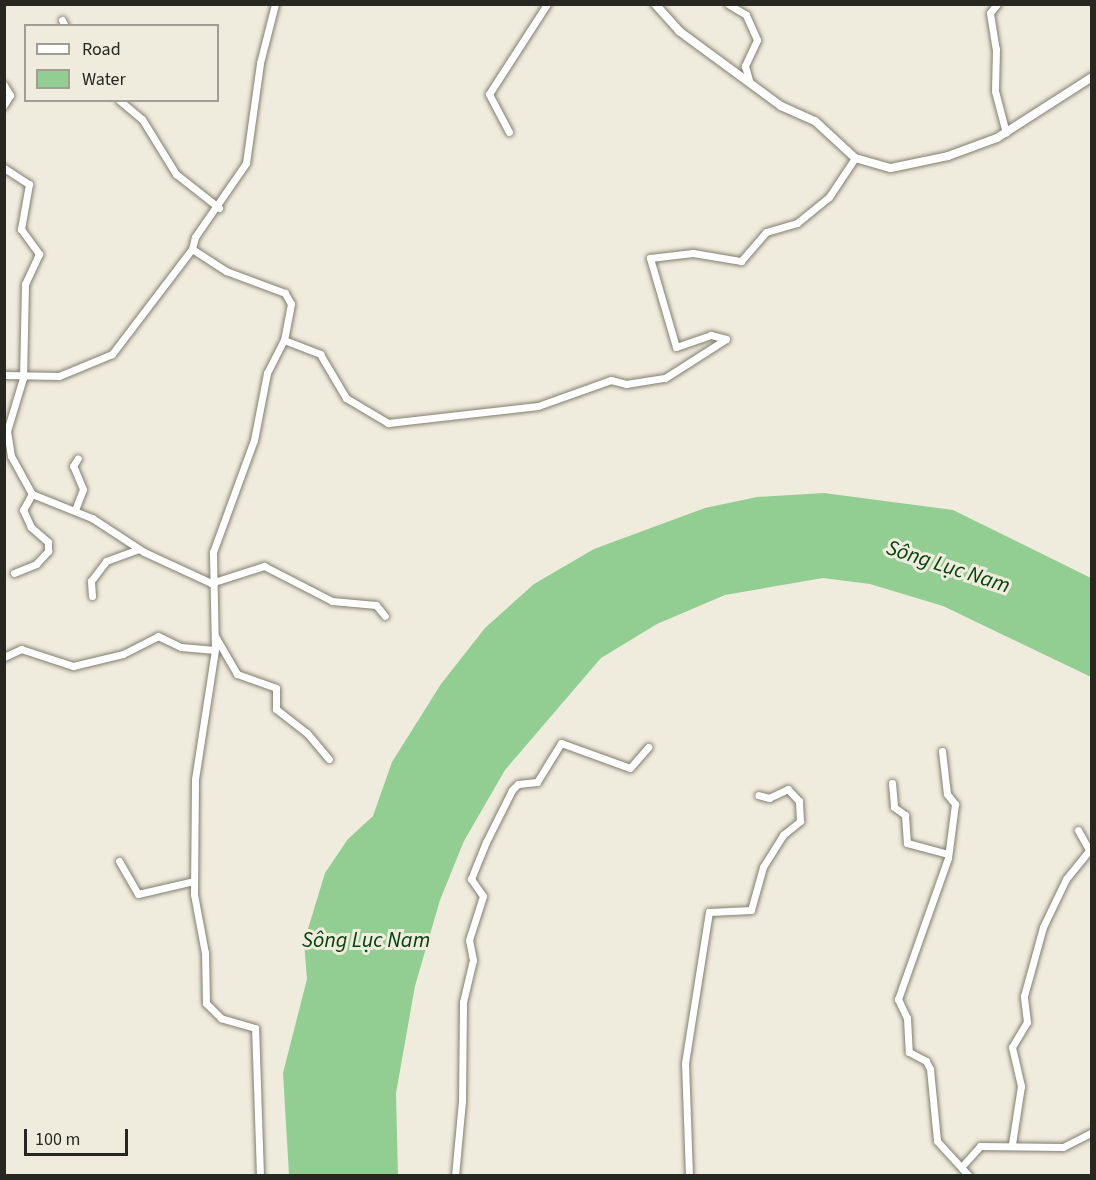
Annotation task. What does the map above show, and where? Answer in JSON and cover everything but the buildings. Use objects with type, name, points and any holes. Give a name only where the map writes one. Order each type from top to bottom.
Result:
[{"type":"street","points":[[4,375],[23,378],[59,376],[119,348],[192,249],[198,233],[219,208],[246,163],[260,63],[274,4]]},
{"type":"street","points":[[509,132],[489,94],[547,4]]},
{"type":"street","points":[[655,4],[679,32],[749,80],[781,106],[815,121],[855,158],[902,167],[948,156],[1006,132],[1092,77]]},
{"type":"street","points":[[728,4],[746,15],[757,40],[745,66],[749,80]]},
{"type":"street","points":[[997,4],[990,13],[996,50],[995,91],[1006,132]]},
{"type":"street","points":[[4,85],[10,95],[4,105]]},
{"type":"street","points":[[121,102],[142,119],[181,178],[219,208]]},
{"type":"street","points":[[284,340],[320,354],[346,398],[388,423],[538,406],[611,380],[626,384],[665,378],[726,339],[711,335],[676,347],[650,258],[693,254],[741,261],[766,232],[797,224],[829,197],[855,158]]},
{"type":"street","points":[[4,168],[29,184],[21,229],[39,254],[25,284],[23,378],[7,440],[32,495],[75,510],[139,549],[211,583],[259,565],[332,601],[376,605],[385,616]]},
{"type":"street","points":[[192,249],[226,271],[288,295],[284,340],[267,373],[251,450],[218,530],[211,583],[214,650],[195,779],[194,881],[205,953],[207,1006],[221,1018],[253,1025],[257,1034],[260,1176]]},
{"type":"street","points":[[75,510],[83,489],[73,466],[78,458]]},
{"type":"street","points":[[14,573],[36,564],[48,551],[48,542],[24,514],[32,495]]},
{"type":"street","points":[[92,596],[91,581],[106,561],[139,549]]},
{"type":"street","points":[[4,657],[21,650],[73,666],[123,654],[158,636],[182,647],[214,650]]},
{"type":"street","points":[[215,636],[237,675],[276,688],[276,709],[307,733],[329,759]]},
{"type":"street","points":[[455,1176],[462,1101],[463,1002],[473,960],[469,940],[483,896],[471,879],[486,842],[512,790],[518,784],[537,782],[561,743],[630,768],[648,747]]},
{"type":"street","points":[[942,751],[947,794],[955,804],[948,854],[898,999],[907,1018],[909,1052],[926,1060],[930,1069],[937,1141],[964,1164],[969,1176]]},
{"type":"street","points":[[892,783],[894,807],[905,815],[907,843],[948,854]]},
{"type":"street","points":[[689,1176],[685,1063],[709,912],[751,910],[764,867],[783,835],[800,821],[800,801],[788,789],[770,798],[758,795]]},
{"type":"street","points":[[1012,1144],[1021,1086],[1012,1047],[1027,1022],[1024,996],[1043,927],[1066,879],[1090,852],[1078,830]]},
{"type":"street","points":[[119,861],[138,894],[194,881]]},
{"type":"street","points":[[964,1164],[980,1146],[1012,1144],[1063,1147],[1092,1132]]},
{"type":"water","name":"Sông Lục Nam","points":[[824,493],[953,510],[1091,578],[1091,677],[943,606],[870,584],[823,578],[725,595],[657,624],[601,658],[505,770],[464,841],[440,900],[415,986],[396,1093],[398,1175],[289,1175],[283,1073],[307,979],[304,942],[325,873],[348,839],[373,816],[392,762],[441,684],[485,628],[534,584],[594,549],[705,508],[757,497]]}]
